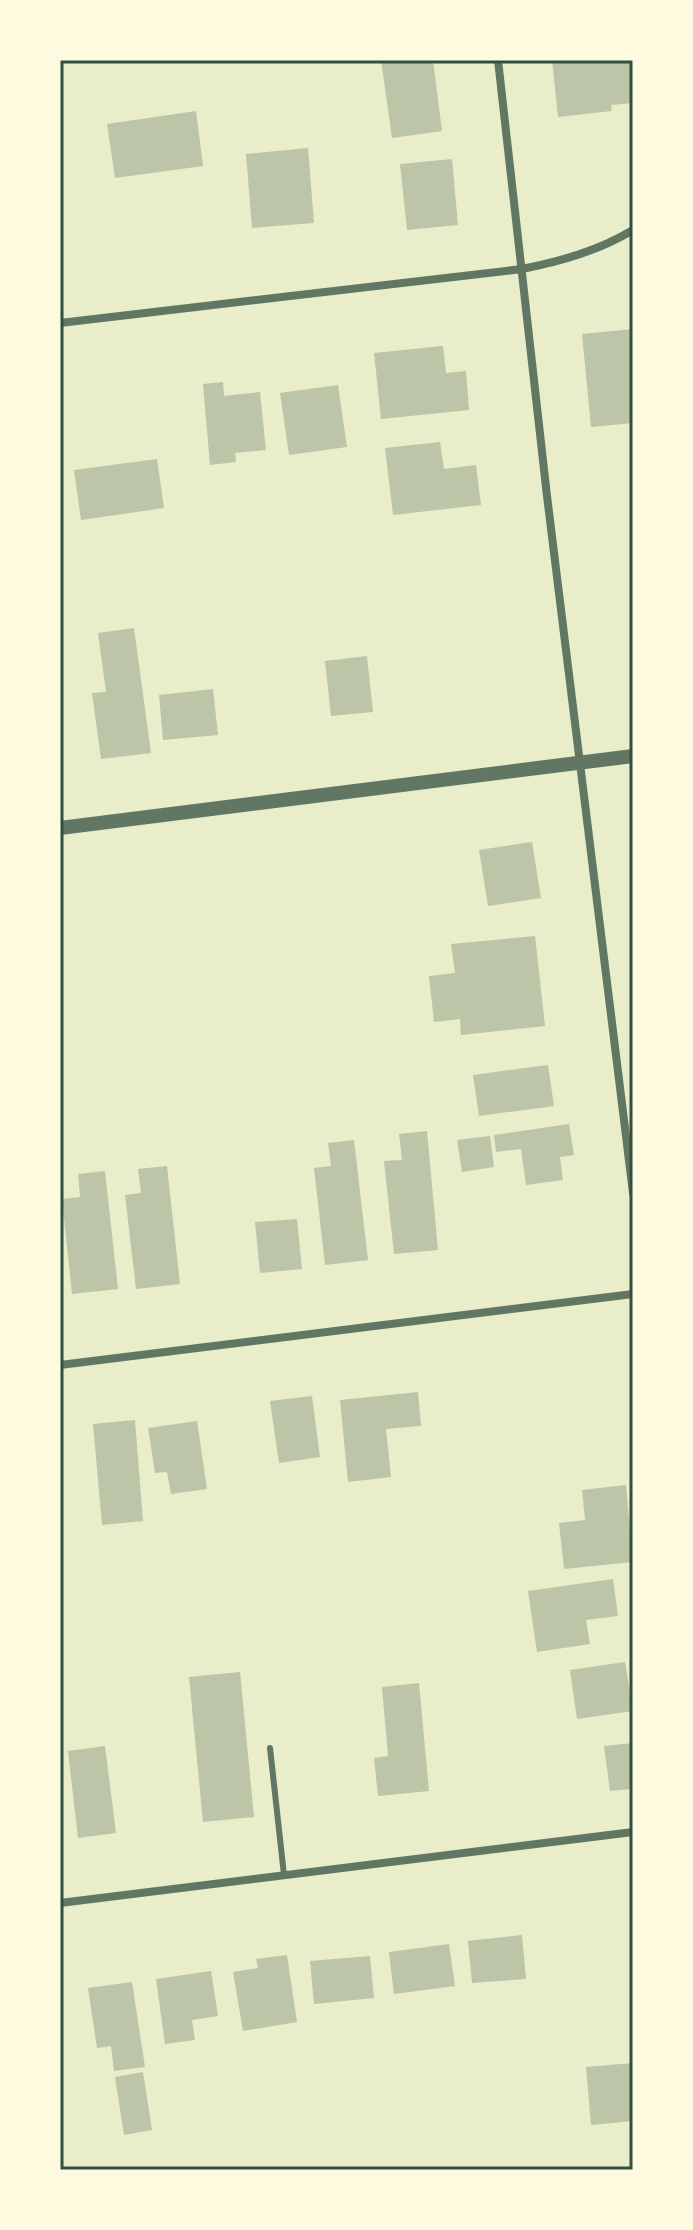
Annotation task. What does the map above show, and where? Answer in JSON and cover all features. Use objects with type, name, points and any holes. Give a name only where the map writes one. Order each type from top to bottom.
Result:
[{"type":"street","points":[[498,60],[633,1193]]},
{"type":"street","points":[[60,323],[522,269],[563,261],[592,251],[633,230]]},
{"type":"street","points":[[60,828],[633,756]]},
{"type":"street","points":[[60,1365],[633,1294]]},
{"type":"street","points":[[60,1903],[633,1832]]},
{"type":"lane","points":[[270,1748],[284,1875]]},
{"type":"building","points":[[381,60],[433,60],[442,131],[392,138]]},
{"type":"building","points":[[552,60],[633,60],[633,103],[611,105],[612,111],[558,117]]},
{"type":"building","points":[[196,111],[203,166],[115,178],[107,124]]},
{"type":"building","points":[[308,148],[314,223],[252,228],[246,154]]},
{"type":"building","points":[[452,159],[458,225],[407,230],[400,164]]},
{"type":"building","points":[[633,329],[633,423],[591,427],[582,334]]},
{"type":"building","points":[[443,346],[446,373],[466,371],[469,410],[381,419],[374,353]]},
{"type":"building","points":[[223,382],[224,396],[260,392],[266,450],[235,453],[236,462],[210,465],[203,384]]},
{"type":"building","points":[[338,385],[347,447],[289,455],[280,393]]},
{"type":"building","points":[[440,442],[444,469],[476,465],[481,505],[393,515],[385,448]]},
{"type":"building","points":[[157,459],[164,508],[81,520],[74,470]]},
{"type":"building","points":[[134,628],[151,753],[101,759],[92,693],[106,692],[98,633]]},
{"type":"building","points":[[367,656],[373,712],[331,716],[325,661]]},
{"type":"building","points":[[213,689],[218,735],[163,740],[159,695]]},
{"type":"building","points":[[532,842],[541,898],[488,906],[479,850]]},
{"type":"building","points":[[535,936],[545,1026],[461,1035],[460,1019],[434,1022],[429,976],[455,973],[451,944]]},
{"type":"building","points":[[548,1065],[554,1106],[479,1116],[473,1075]]},
{"type":"building","points":[[569,1124],[574,1155],[560,1157],[563,1180],[526,1185],[521,1149],[496,1152],[494,1135]]},
{"type":"building","points":[[427,1131],[438,1250],[394,1254],[384,1161],[402,1160],[399,1134]]},
{"type":"building","points":[[490,1136],[494,1167],[462,1172],[457,1140]]},
{"type":"building","points":[[354,1140],[368,1260],[325,1265],[314,1168],[331,1166],[328,1143]]},
{"type":"building","points":[[167,1166],[180,1284],[136,1289],[125,1195],[141,1193],[138,1169]]},
{"type":"building","points":[[105,1171],[118,1289],[72,1294],[62,1199],[80,1197],[78,1174]]},
{"type":"building","points":[[297,1219],[302,1269],[260,1273],[255,1222]]},
{"type":"building","points":[[418,1392],[421,1426],[386,1429],[391,1477],[348,1482],[340,1400]]},
{"type":"building","points":[[312,1396],[320,1457],[279,1463],[270,1401]]},
{"type":"building","points":[[135,1420],[143,1521],[102,1525],[93,1424]]},
{"type":"building","points":[[197,1421],[207,1489],[171,1494],[167,1472],[155,1473],[148,1428]]},
{"type":"building","points":[[626,1485],[633,1562],[564,1569],[559,1523],[585,1520],[582,1490]]},
{"type":"building","points":[[613,1579],[618,1616],[586,1620],[590,1644],[537,1652],[528,1591]]},
{"type":"building","points":[[625,1662],[633,1711],[577,1719],[570,1670]]},
{"type":"building","points":[[240,1672],[254,1817],[203,1822],[189,1677]]},
{"type":"building","points":[[419,1683],[429,1791],[378,1796],[374,1758],[388,1756],[382,1687]]},
{"type":"building","points":[[633,1743],[633,1789],[610,1791],[604,1746]]},
{"type":"building","points":[[105,1746],[116,1833],[78,1838],[68,1751]]},
{"type":"building","points":[[522,1935],[526,1979],[472,1983],[468,1941]]},
{"type":"building","points":[[449,1944],[455,1986],[394,1994],[389,1952]]},
{"type":"building","points":[[287,1955],[297,2022],[243,2031],[233,1972],[258,1968],[256,1959]]},
{"type":"building","points":[[370,1956],[374,1998],[314,2004],[310,1961]]},
{"type":"building","points":[[211,1971],[218,2016],[192,2020],[195,2040],[165,2044],[156,1979]]},
{"type":"building","points":[[132,1982],[145,2067],[114,2071],[111,2046],[97,2048],[88,1988]]},
{"type":"building","points":[[633,2063],[633,2121],[591,2125],[586,2067]]},
{"type":"building","points":[[143,2072],[152,2130],[124,2135],[115,2077]]}]
